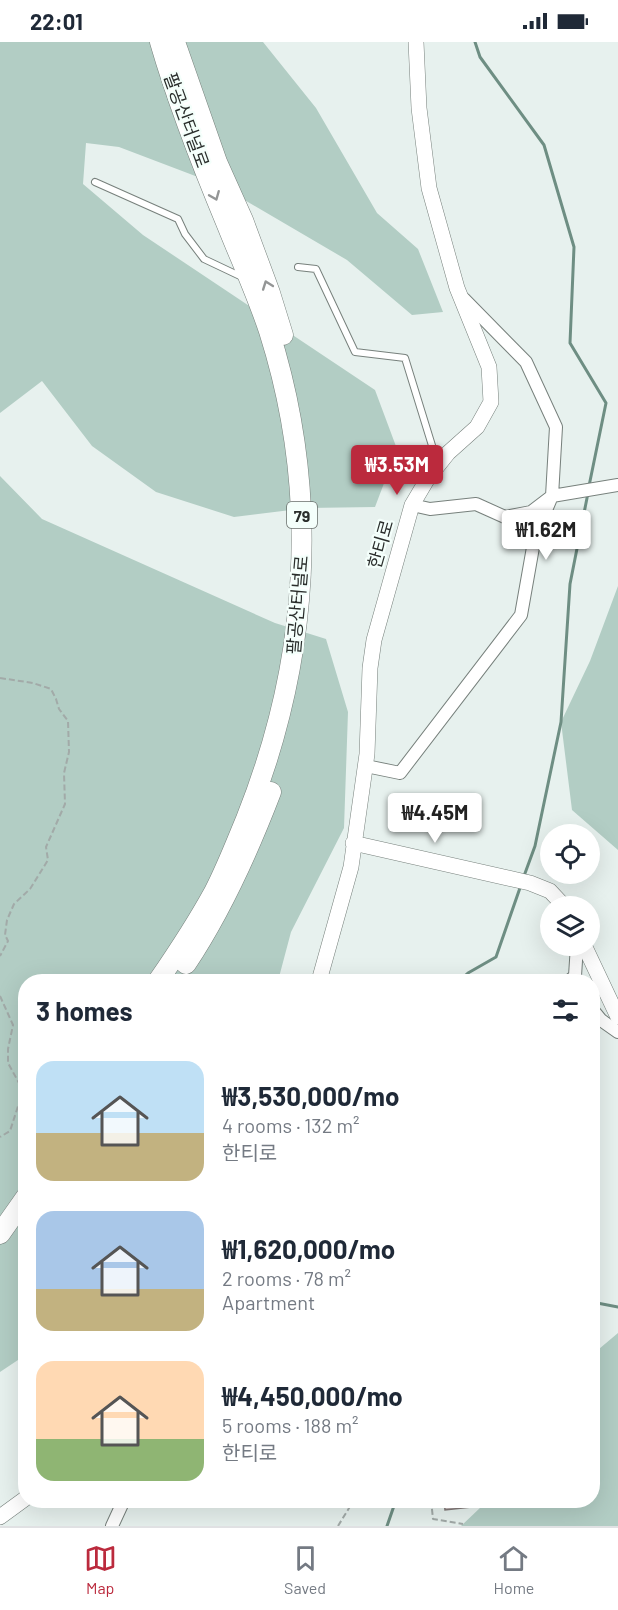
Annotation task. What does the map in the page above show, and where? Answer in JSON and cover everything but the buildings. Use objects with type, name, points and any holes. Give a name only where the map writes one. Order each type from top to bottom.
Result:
[{"type":"highway","name":"팔공산터널로","points":[[160,42],[205,170],[268,330],[280,373],[298,466],[302,561],[291,669],[280,720],[262,778],[215,890],[164,974]]},
{"type":"highway","name":"팔공산터널로","points":[[175,42],[217,162],[243,220],[266,282],[288,348],[302,414],[312,489],[314,553],[305,662],[294,715],[275,781],[234,881],[204,938],[179,974]]},
{"type":"highway","points":[[0,1216],[18,1190]]},
{"type":"highway","points":[[0,1234],[18,1208]]},
{"type":"street","name":"한티로","points":[[321,974],[346,888],[366,766],[370,668],[374,640],[413,500],[448,453],[477,427],[491,402],[489,367],[460,295],[429,188],[419,108],[416,42]]},
{"type":"street","points":[[366,766],[400,773],[521,615],[535,536],[552,496],[556,427],[551,416],[526,362],[460,295]]},
{"type":"street","points":[[412,505],[430,509],[476,504],[505,517],[531,512],[552,496],[618,485]]},
{"type":"street","points":[[353,843],[537,885],[555,896]]},
{"type":"street","points":[[575,974],[576,956]]},
{"type":"street","points":[[589,956],[598,974]]},
{"type":"street","points":[[600,979],[618,1017]]},
{"type":"street","points":[[600,1019],[618,1032]]},
{"type":"street","points":[[0,1517],[18,1504]]},
{"type":"street","points":[[112,1526],[120,1508]]},
{"type":"lane","points":[[96,182],[178,219],[185,234],[204,259],[248,280]]},
{"type":"lane","points":[[298,267],[316,269],[355,352],[405,358],[438,466]]},
{"type":"path","points":[[0,678],[51,689],[58,710],[68,722],[69,752],[64,773],[65,804],[46,847],[48,860],[30,889],[14,904],[7,920],[5,935],[8,941],[0,956]]},
{"type":"path","points":[[0,996],[13,1026],[8,1049],[8,1063],[18,1081]]},
{"type":"path","points":[[0,1137],[10,1131],[18,1106]]},
{"type":"path","points":[[338,1526],[349,1508]]},
{"type":"path","points":[[432,1508],[433,1519],[463,1524]]},
{"type":"green space","points":[[0,42],[263,42],[316,108],[377,213],[418,249],[443,312],[412,315],[347,260],[219,185],[119,147],[86,143],[83,184],[143,235],[375,390],[397,449],[375,507],[307,508],[234,517],[156,492],[92,446],[42,381],[0,413]]},
{"type":"green space","points":[[0,476],[42,519],[275,623],[326,639],[348,712],[344,828],[291,932],[280,974],[18,974],[18,1360],[0,1372]]},
{"type":"green space","points":[[618,586],[618,850],[600,834],[600,824],[588,824],[572,810],[561,722],[590,661]]},
{"type":"green space","points":[[618,1333],[618,1526],[461,1526],[480,1508],[600,1508],[600,1348]]},
{"type":"waterway","points":[[475,42],[480,57],[544,145],[574,247],[570,343],[606,403],[589,486]]},
{"type":"waterway","points":[[524,876],[535,846],[561,722],[570,584],[588,493]]},
{"type":"waterway","points":[[467,974],[496,957],[521,885]]},
{"type":"waterway","points":[[600,1304],[618,1307]]},
{"type":"waterway","points":[[387,1526],[393,1508]]}]
